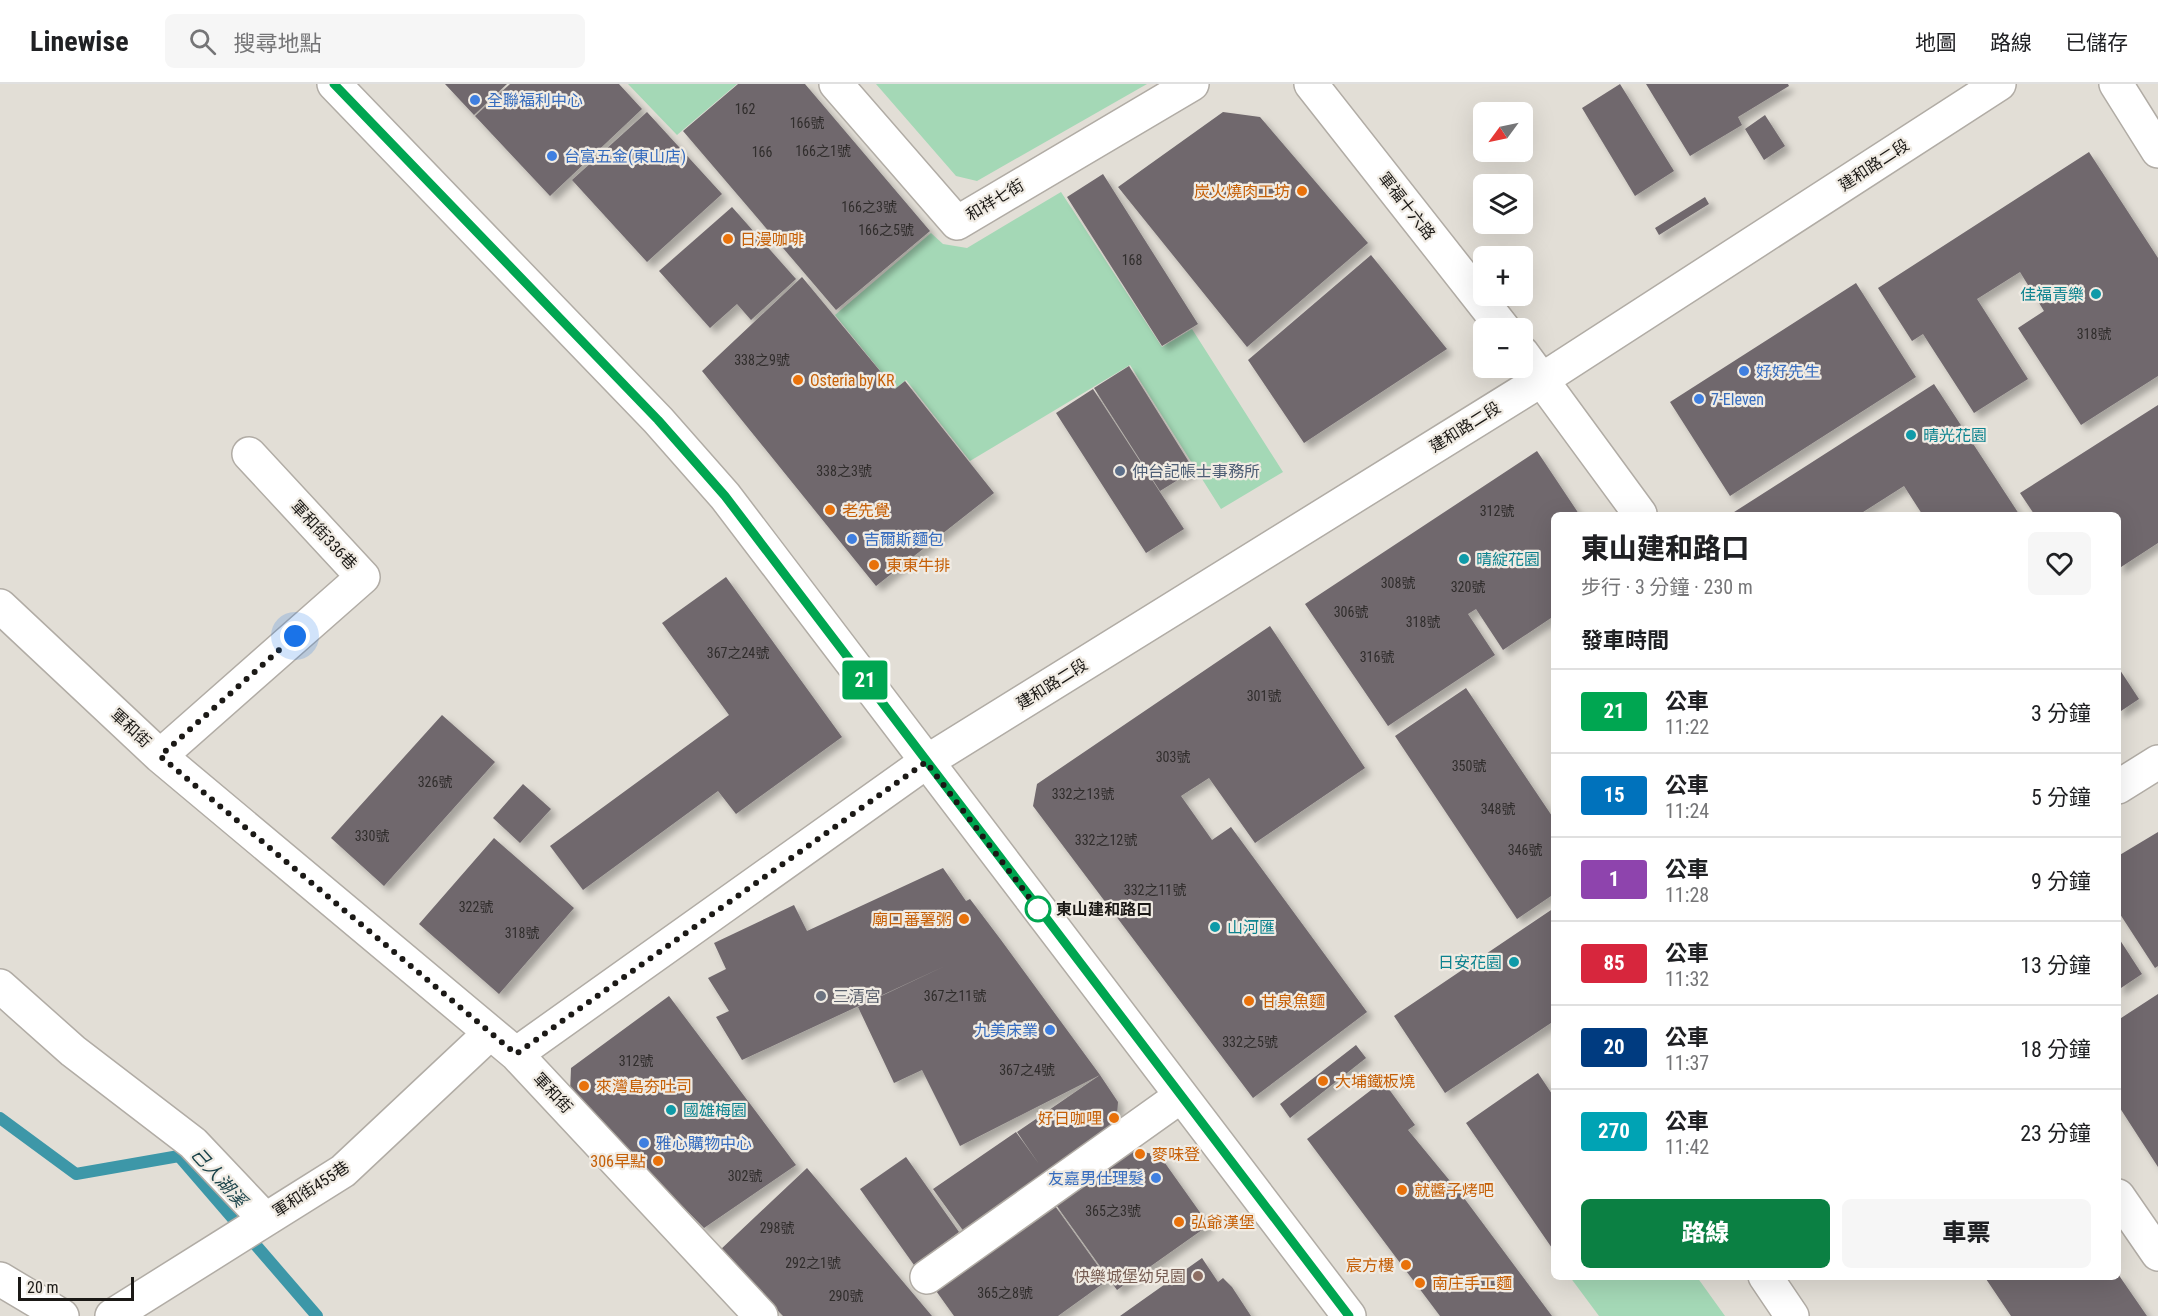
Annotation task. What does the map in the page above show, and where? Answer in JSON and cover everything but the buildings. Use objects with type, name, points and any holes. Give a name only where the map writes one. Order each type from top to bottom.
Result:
[{"type":"street","points":[[334,84],[658,420],[718,488],[1349,1316]]},
{"type":"street","name":"和祥七街","points":[[836,84],[957,223],[1192,84]]},
{"type":"street","name":"軍福十六路","points":[[1311,84],[1495,318]]},
{"type":"street","name":"建和路二段","points":[[516,1054],[926,762],[1543,379],[1999,84]]},
{"type":"street","points":[[2116,84],[2158,151]]},
{"type":"street","points":[[1533,367],[1639,512]]},
{"type":"street","name":"軍和街336巷","points":[[160,756],[363,577],[249,454]]},
{"type":"street","name":"軍和街","points":[[0,606],[160,756],[489,1034],[516,1054],[761,1316]]},
{"type":"street","points":[[2121,785],[2158,762]]},
{"type":"street","points":[[0,986],[73,1051],[192,1143],[241,1234]]},
{"type":"street","name":"軍和街455巷","points":[[112,1316],[343,1171],[489,1034]]},
{"type":"street","points":[[927,1277],[1181,1096]]},
{"type":"street","points":[[2121,1200],[2158,1254]]},
{"type":"street","points":[[0,1279],[62,1316]]},
{"type":"street","points":[[1768,1280],[1792,1316]]},
{"type":"green space","points":[[628,84],[737,84],[677,135]]},
{"type":"green space","points":[[876,84],[1147,84],[977,181],[956,176]]},
{"type":"green space","points":[[1061,192],[1162,347],[1192,329],[1283,472],[1221,509],[1130,365],[970,461],[906,380],[895,389],[835,315],[931,233],[943,244],[967,248]]},
{"type":"green space","points":[[1572,1280],[1699,1280],[1725,1316],[1599,1316]]},
{"type":"waterway","name":"己人湖溪","points":[[0,1118],[76,1174],[179,1156],[317,1316]]},
{"type":"bus line","name":"21","points":[[334,84],[658,420],[725,496],[1349,1316]]},
{"type":"place","name":"全聯福利中心","points":[[475,100]]},
{"type":"place","name":"台富五金(東山店)","points":[[552,156]]},
{"type":"place","name":"炭火燒肉工坊","points":[[1302,191]]},
{"type":"place","name":"日漫咖啡","points":[[728,239]]},
{"type":"place","name":"佳福青樂","points":[[2096,294]]},
{"type":"place","name":"好好先生","points":[[1744,371]]},
{"type":"place","name":"Osteria by KR","points":[[798,380]]},
{"type":"place","name":"7-Eleven","points":[[1699,399]]},
{"type":"place","name":"晴光花園","points":[[1911,435]]},
{"type":"place","name":"仲台記帳士事務所","points":[[1120,471]]},
{"type":"place","name":"老先覺","points":[[830,510]]},
{"type":"place","name":"吉爾斯麵包","points":[[852,539]]},
{"type":"place","name":"晴綻花園","points":[[1464,559]]},
{"type":"place","name":"東東牛排","points":[[874,565]]},
{"type":"place","name":"東山建和路口","points":[[1038,909]]},
{"type":"place","name":"廟口蕃薯粥","points":[[964,919]]},
{"type":"place","name":"山河匯","points":[[1215,927]]},
{"type":"place","name":"日安花園","points":[[1514,962]]},
{"type":"place","name":"三清宮","points":[[821,996]]},
{"type":"place","name":"甘泉魚麵","points":[[1249,1001]]},
{"type":"place","name":"九美床業","points":[[1050,1030]]},
{"type":"place","name":"大埔鐵板燒","points":[[1323,1081]]},
{"type":"place","name":"來灣島夯吐司","points":[[584,1086]]},
{"type":"place","name":"國雄梅園","points":[[671,1110]]},
{"type":"place","name":"好日咖哩","points":[[1114,1118]]},
{"type":"place","name":"雅心購物中心","points":[[644,1143]]},
{"type":"place","name":"麥味登","points":[[1140,1154]]},
{"type":"place","name":"306早點","points":[[658,1161]]},
{"type":"place","name":"友嘉男仕理髮","points":[[1156,1178]]},
{"type":"place","name":"就醬子烤吧","points":[[1402,1190]]},
{"type":"place","name":"弘爺漢堡","points":[[1179,1222]]},
{"type":"place","name":"宸方樓","points":[[1406,1265]]},
{"type":"place","name":"快樂城堡幼兒園","points":[[1198,1276]]},
{"type":"place","name":"南庄手工麵","points":[[1420,1283]]},
{"type":"route","points":[[295,636],[160,756],[489,1034],[516,1054],[926,762],[1038,909]]}]
